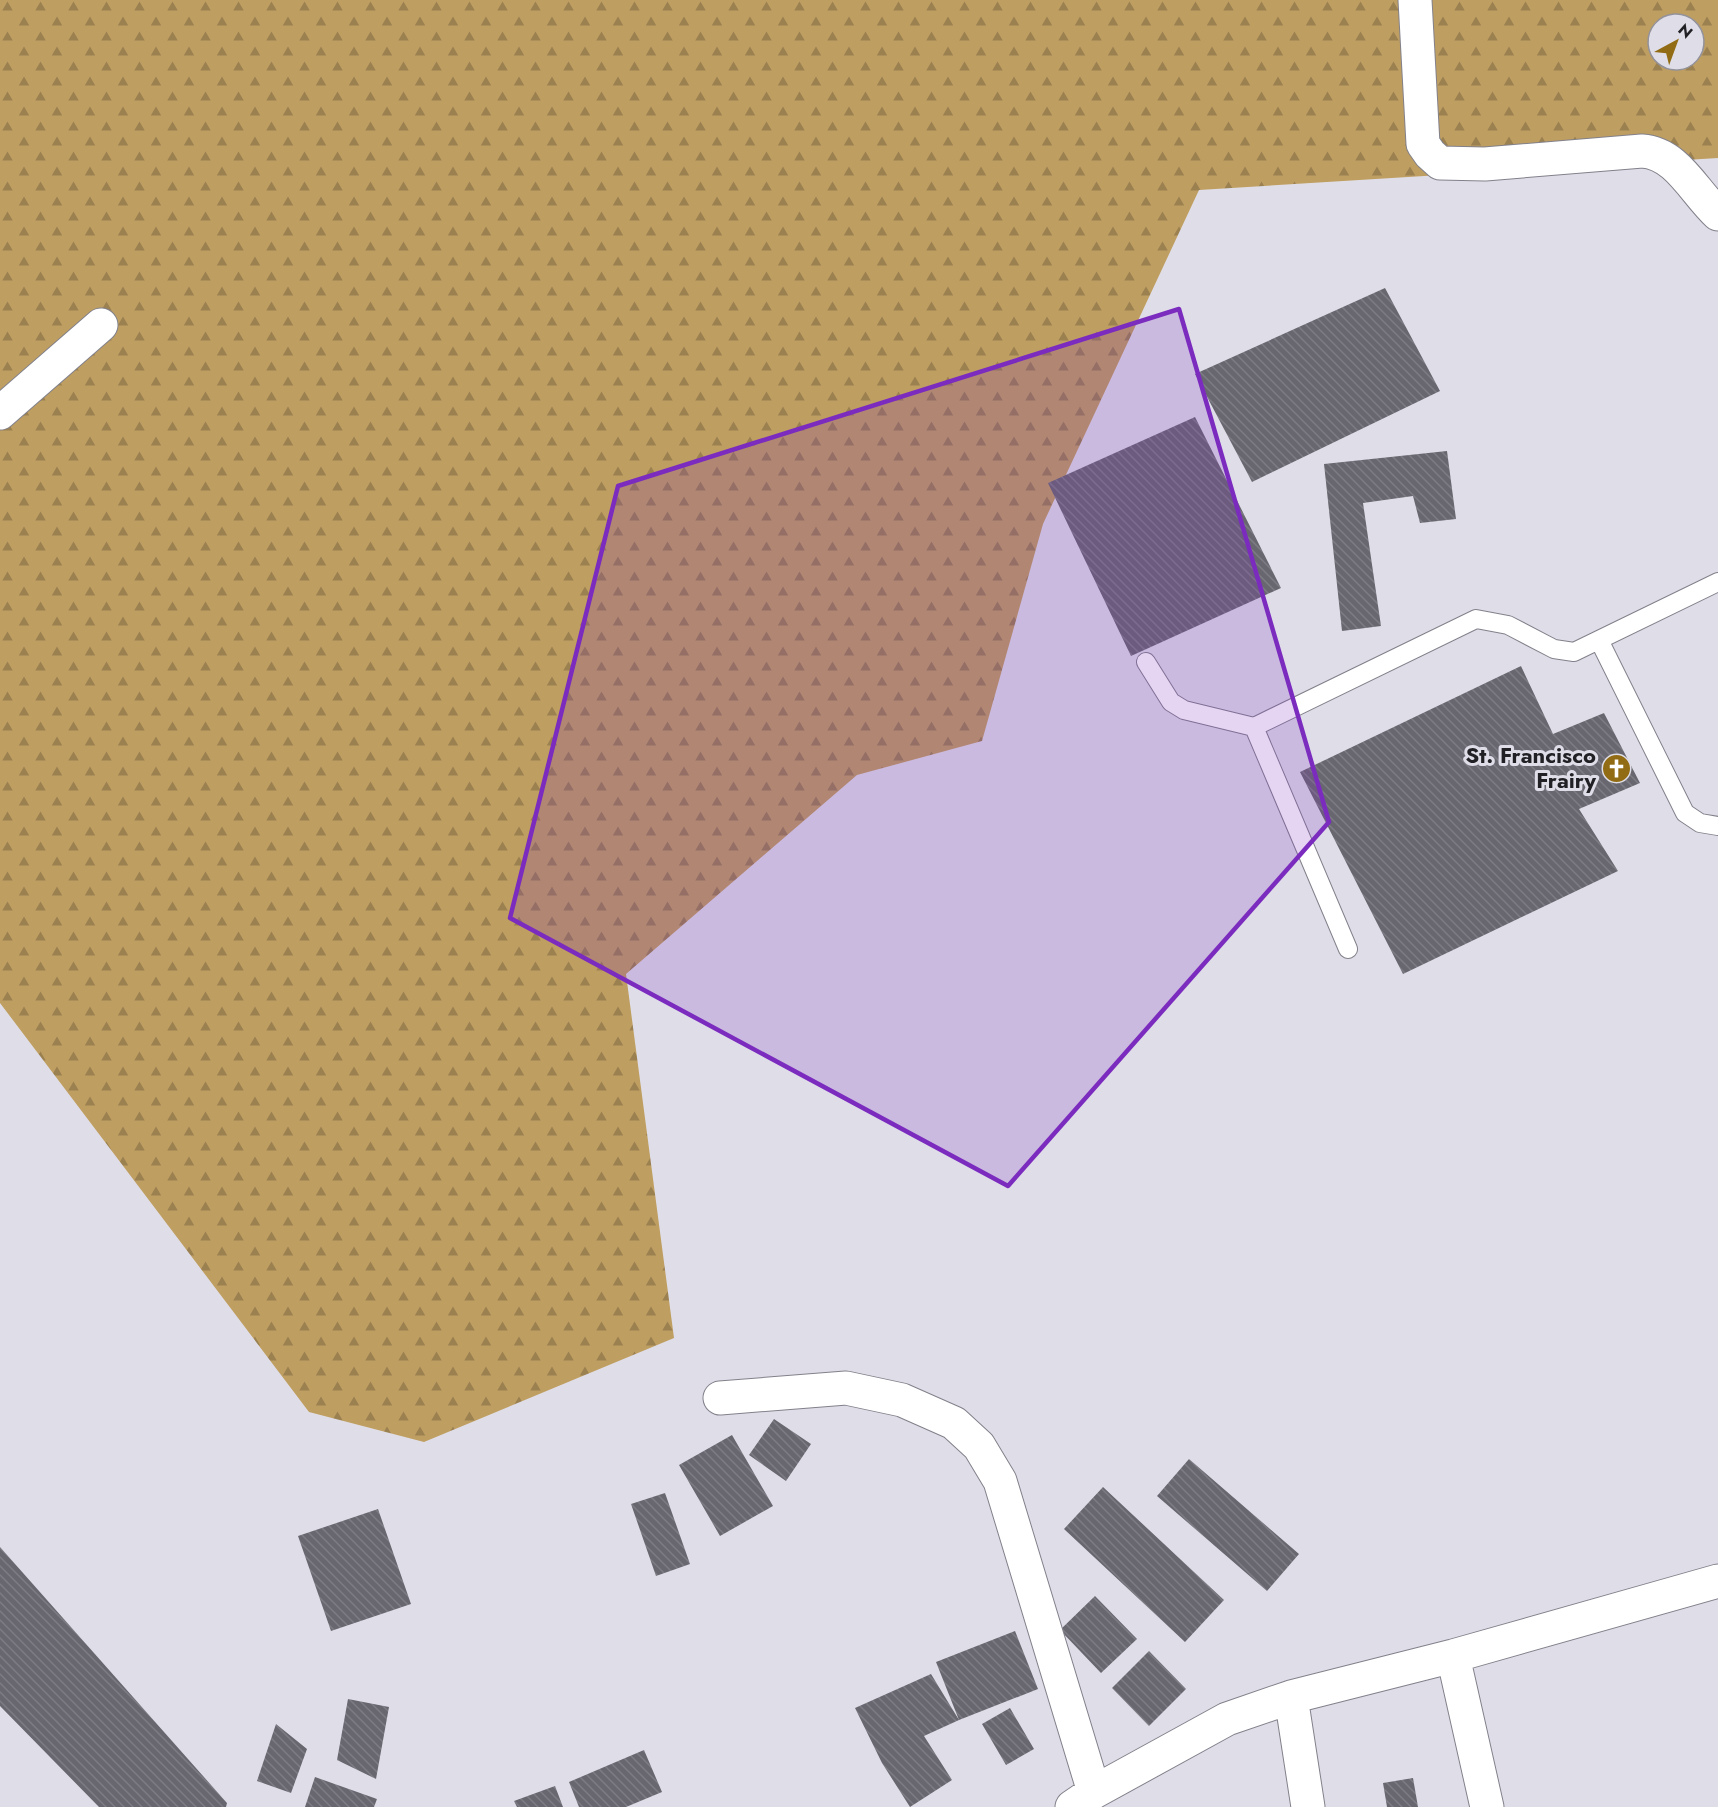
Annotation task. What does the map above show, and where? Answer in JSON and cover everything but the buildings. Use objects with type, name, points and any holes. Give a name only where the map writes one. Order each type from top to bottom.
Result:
[{"type":"street","points":[[1415,0],[1423,144],[1440,163],[1485,164],[1642,151],[1654,152],[1679,168],[1703,200],[1718,214]]},
{"type":"street","points":[[0,413],[101,325]]},
{"type":"street","points":[[720,1398],[846,1388],[902,1400],[944,1418],[954,1423],[979,1446],[1000,1481],[1083,1799],[1227,1719],[1291,1697],[1453,1656],[1718,1581]]},
{"type":"street","points":[[1453,1656],[1487,1807]]},
{"type":"street","points":[[1291,1697],[1308,1807]]},
{"type":"lane","points":[[1146,662],[1171,702],[1184,710],[1254,727],[1476,619],[1508,625],[1554,649],[1574,652],[1718,582]]},
{"type":"lane","points":[[1599,640],[1684,813],[1700,824],[1718,826]]},
{"type":"lane","points":[[1254,727],[1348,949]]},
{"type":"highlighted area","points":[[1179,309],[1329,822],[1008,1186],[510,918],[618,486]]},
{"type":"green space","points":[[0,0],[1718,0],[1718,158],[1199,190],[1043,524],[982,741],[857,775],[626,974],[674,1338],[424,1442],[309,1412],[0,1003]]},
{"type":"place","name":"St. Francisco Frairy","points":[[1617,768]]}]
